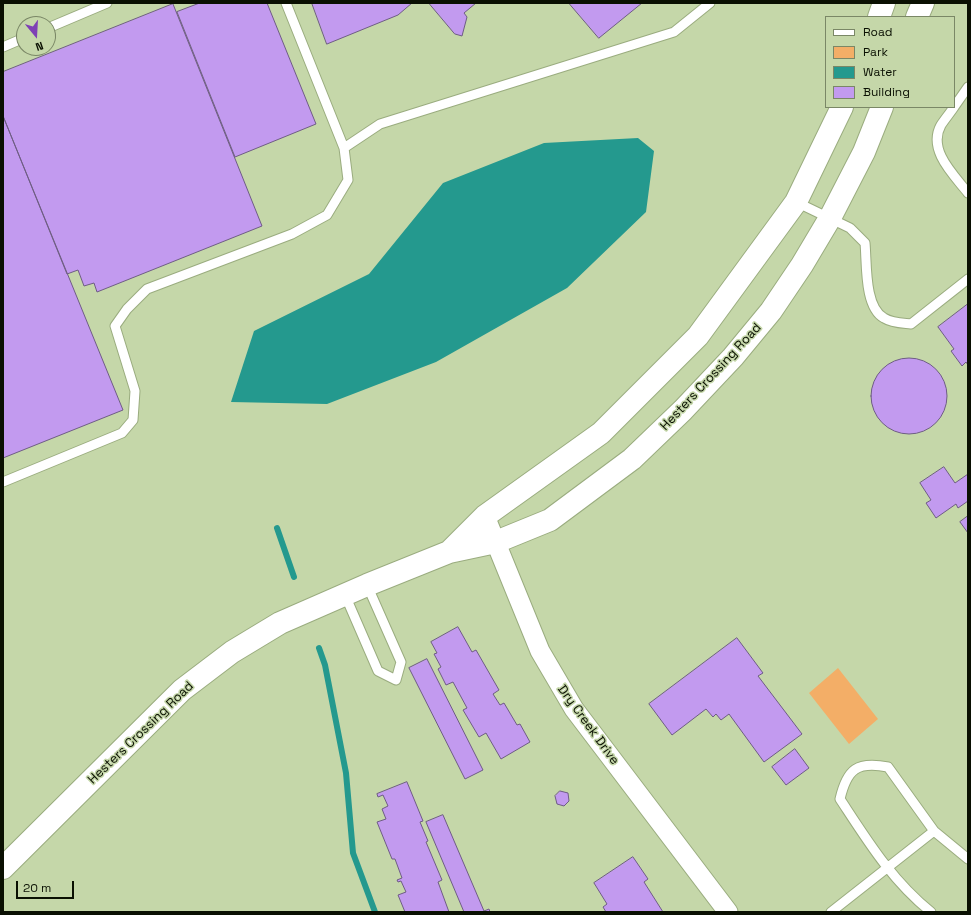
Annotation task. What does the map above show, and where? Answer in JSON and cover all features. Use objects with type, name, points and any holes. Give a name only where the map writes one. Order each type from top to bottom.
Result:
[{"type":"street","points":[[878,16],[884,3]]},
{"type":"street","points":[[917,16],[922,3]]},
{"type":"street","name":"Hesters Crossing Road","points":[[449,552],[485,516],[601,433],[698,336],[796,202],[842,108]]},
{"type":"street","name":"Hesters Crossing Road","points":[[3,868],[182,690],[232,652],[280,623],[367,585],[449,552],[496,542],[550,520],[638,454],[683,410],[733,357],[771,311],[802,265],[830,218],[864,152],[882,108]]},
{"type":"street","name":"Dry Creek Drive","points":[[485,516],[540,651],[556,680],[574,709],[728,912]]},
{"type":"lane","points":[[3,482],[122,434],[133,420],[135,391],[115,326],[127,309],[147,290],[292,234],[327,215],[348,180],[344,148],[286,3]]},
{"type":"lane","points":[[344,148],[380,124],[674,32],[710,3]]},
{"type":"lane","points":[[56,24],[101,4]]},
{"type":"lane","points":[[3,47],[16,41]]},
{"type":"lane","points":[[955,106],[968,87]]},
{"type":"lane","points":[[953,108],[940,126],[937,147],[948,167],[968,193]]},
{"type":"lane","points":[[796,202],[850,228],[865,243],[872,305],[883,318],[897,323],[911,324],[968,279]]},
{"type":"lane","points":[[344,595],[378,671],[396,680],[400,662],[367,585]]},
{"type":"lane","points":[[931,912],[905,889],[888,869],[840,799],[843,784],[855,769],[871,764],[888,767],[934,831],[968,859]]},
{"type":"lane","points":[[831,912],[888,869],[934,831]]},
{"type":"green space","points":[[838,668],[878,719],[849,744],[809,693]]},
{"type":"water","points":[[638,138],[654,151],[646,212],[567,288],[436,362],[327,404],[231,402],[254,331],[369,274],[443,183],[544,143]]},
{"type":"building","points":[[200,3],[267,3],[316,124],[235,157],[177,12]]},
{"type":"building","points":[[312,3],[412,3],[398,15],[327,44]]},
{"type":"building","points":[[429,3],[476,3],[464,13],[467,17],[462,36],[455,34]]},
{"type":"building","points":[[569,3],[642,3],[599,38]]},
{"type":"building","points":[[173,4],[262,226],[97,292],[94,283],[84,286],[78,270],[67,274],[3,116],[3,72],[43,56],[56,56],[56,51]]},
{"type":"building","points":[[3,116],[123,410],[3,458]]},
{"type":"building","points":[[968,304],[968,365],[966,362],[962,366],[951,351],[954,349],[938,327]]},
{"type":"building","points":[[909,358],[923,361],[936,369],[944,382],[947,396],[944,410],[936,423],[923,431],[909,434],[895,431],[882,423],[874,410],[871,396],[874,382],[882,369],[895,361]]},
{"type":"building","points":[[944,467],[955,483],[968,474],[968,501],[958,508],[956,504],[936,518],[926,503],[931,500],[920,483]]},
{"type":"building","points":[[968,516],[968,533],[960,522]]},
{"type":"building","points":[[458,627],[472,652],[476,650],[499,690],[493,694],[500,705],[504,703],[517,725],[520,724],[530,742],[501,759],[486,733],[479,737],[463,710],[467,708],[453,682],[446,685],[438,669],[441,667],[434,654],[437,653],[431,642]]},
{"type":"building","points":[[737,638],[763,673],[758,676],[802,734],[764,762],[729,714],[721,720],[716,714],[713,717],[706,709],[672,735],[649,704]]},
{"type":"building","points":[[427,659],[483,770],[465,779],[409,668]]},
{"type":"building","points":[[795,749],[809,768],[786,785],[772,767]]},
{"type":"building","points":[[407,782],[423,821],[420,822],[428,841],[426,842],[442,880],[438,882],[449,912],[405,912],[398,895],[406,892],[401,881],[398,882],[397,880],[402,878],[395,859],[392,859],[377,822],[386,819],[382,809],[388,806],[383,795],[378,797],[377,794]]},
{"type":"building","points":[[560,791],[568,793],[569,801],[564,806],[557,804],[555,796]]},
{"type":"building","points":[[443,815],[484,911],[489,909],[490,912],[464,912],[426,822]]},
{"type":"building","points":[[633,857],[648,879],[644,882],[663,912],[606,912],[603,907],[607,904],[594,883]]},
{"type":"waterway","points":[[277,528],[294,577]]},
{"type":"waterway","points":[[319,648],[325,665],[346,773],[353,853],[375,912]]}]
